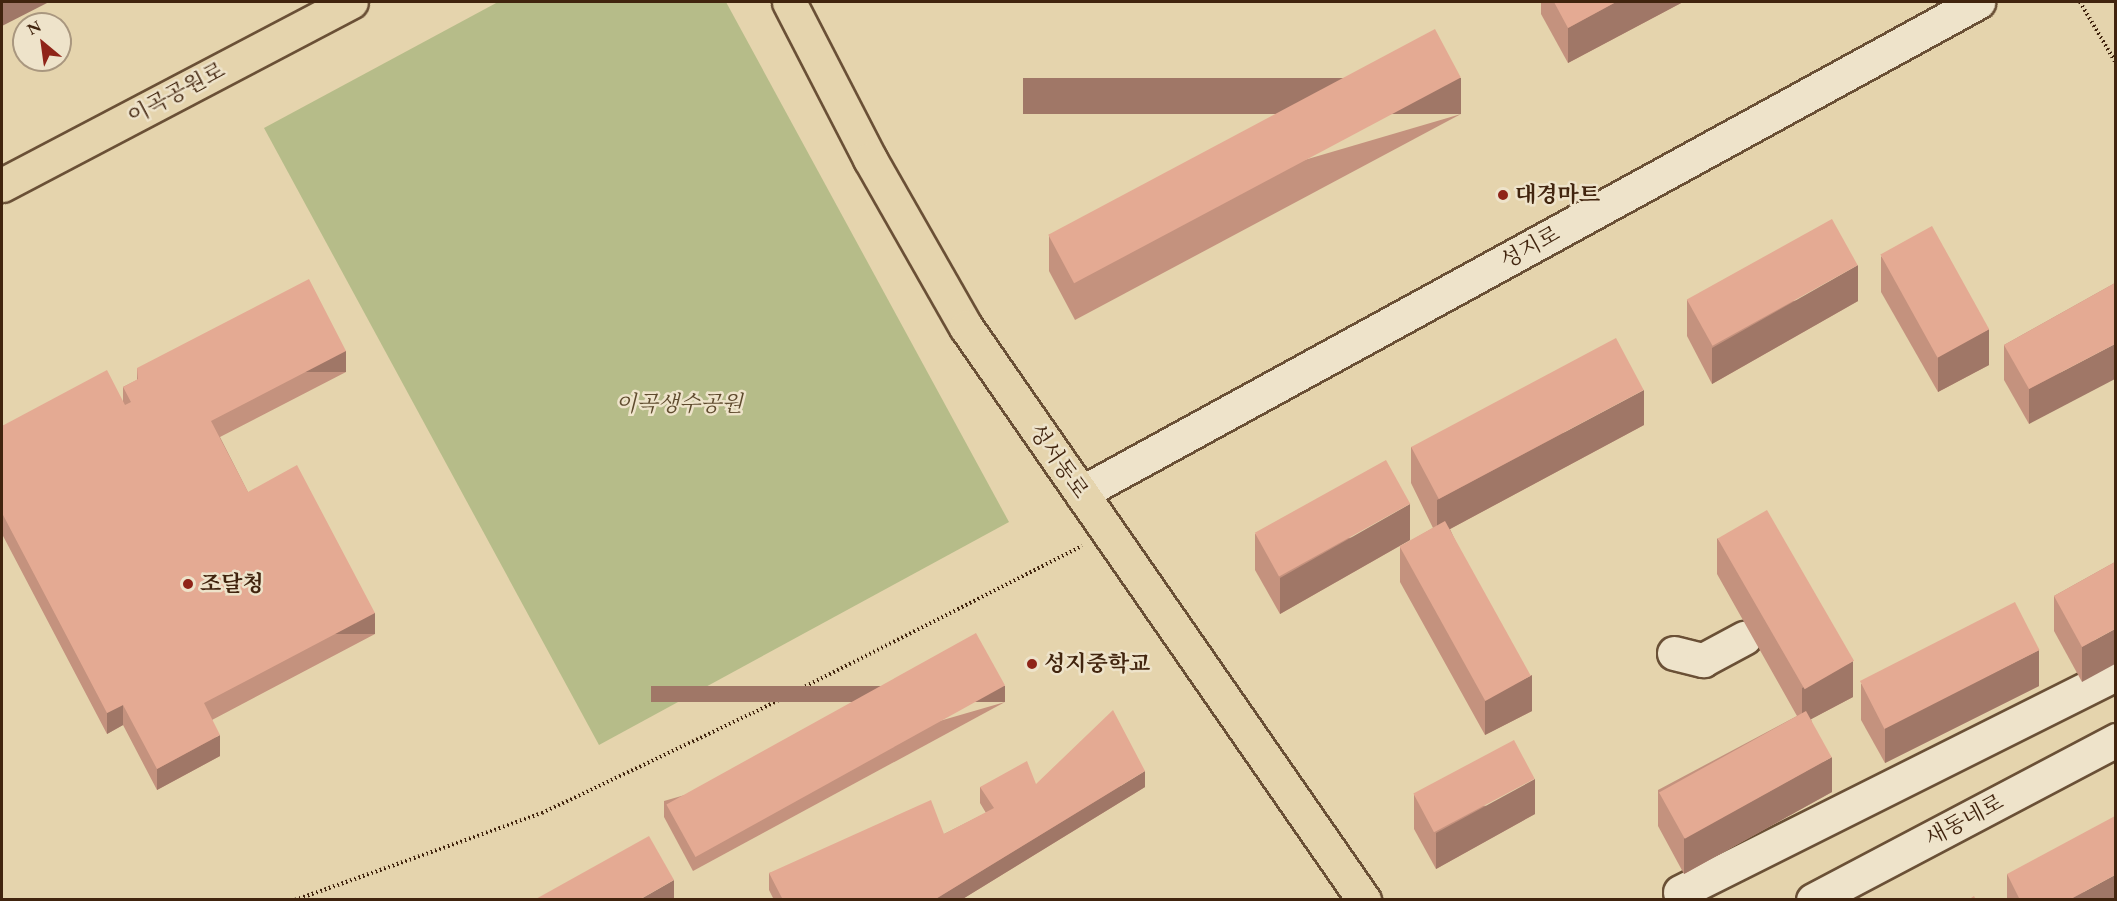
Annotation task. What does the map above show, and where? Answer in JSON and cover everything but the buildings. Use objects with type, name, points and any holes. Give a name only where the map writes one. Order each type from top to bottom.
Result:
[{"type":"main road","name":"이곡공원로","points":[[2,185],[351,2]]},
{"type":"main road","name":"성서동로","points":[[789,2],[870,159],[966,327],[1364,900]]},
{"type":"street","name":"성지로","points":[[1081,493],[1978,2]]},
{"type":"street","points":[[1674,653],[1703,660],[1744,638]]},
{"type":"street","points":[[1680,892],[2115,674]]},
{"type":"street","name":"새동네로","points":[[1813,900],[2115,740]]},
{"type":"path","points":[[2080,2],[2115,63]]},
{"type":"path","points":[[295,900],[542,813],[753,713],[1109,533]]},
{"type":"green space","name":"이곡생수공원","points":[[498,2],[726,2],[1009,522],[599,745],[264,128]]},
{"type":"place","name":"대경마트","points":[[1503,195]]},
{"type":"place","name":"조달청","points":[[188,584]]},
{"type":"place","name":"성지중학교","points":[[1032,664]]}]
